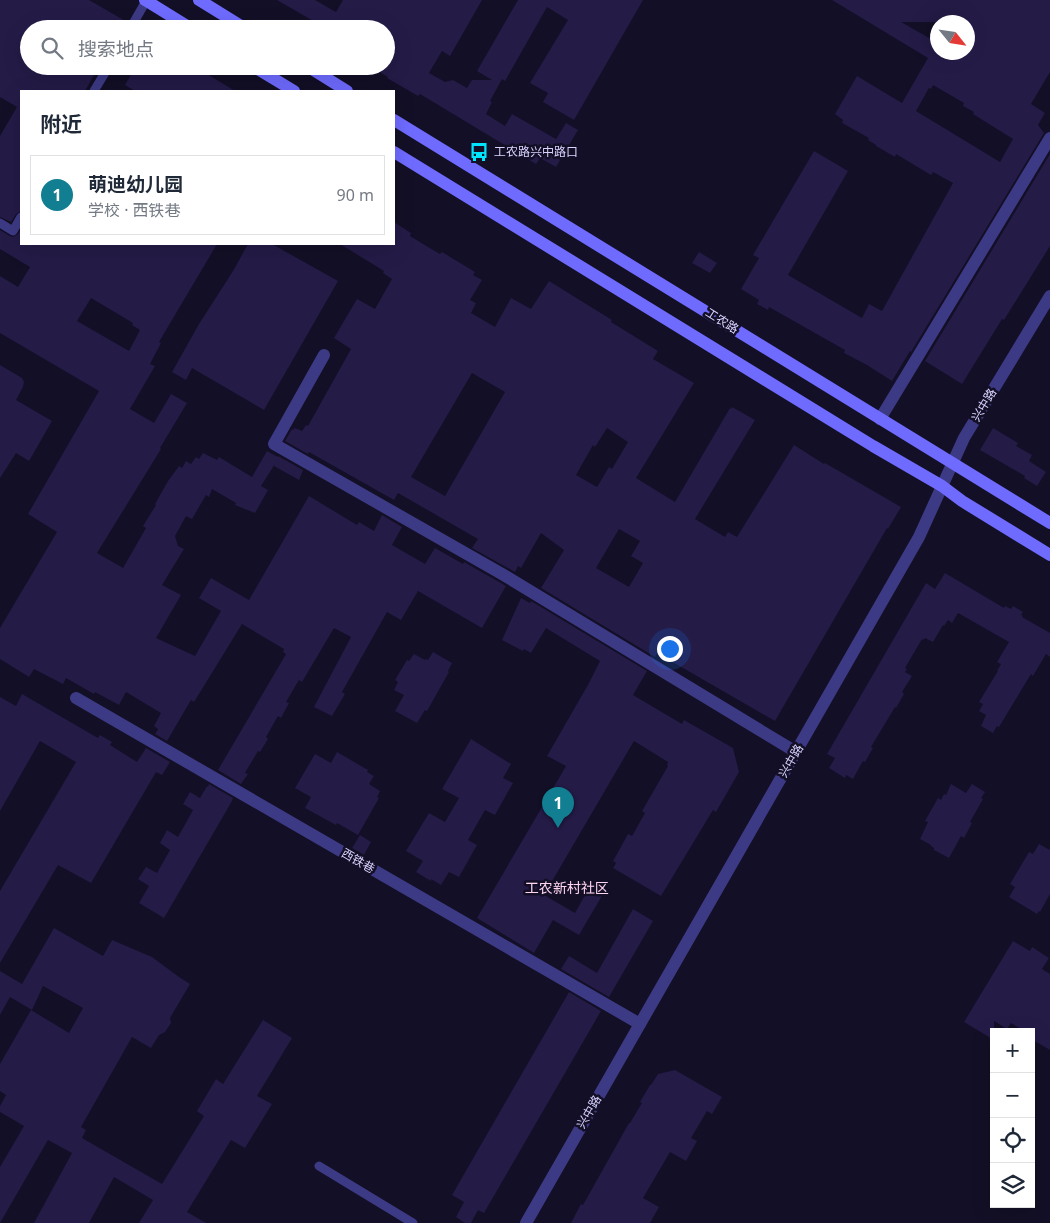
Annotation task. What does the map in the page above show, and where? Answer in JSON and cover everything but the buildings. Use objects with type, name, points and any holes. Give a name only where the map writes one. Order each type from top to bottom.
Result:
[{"type":"main road","points":[[146,0],[178,20]]},
{"type":"main road","points":[[199,0],[231,20]]},
{"type":"main road","points":[[268,75],[292,90]]},
{"type":"main road","points":[[321,75],[345,90]]},
{"type":"main road","name":"工农路","points":[[395,121],[1050,523]]},
{"type":"main road","points":[[395,153],[865,441],[942,486],[962,501],[1050,556]]},
{"type":"street","points":[[880,419],[1050,138]]},
{"type":"street","name":"兴中路","points":[[526,1223],[919,537],[964,438],[1050,296]]},
{"type":"street","points":[[324,355],[274,444],[502,574],[796,752]]},
{"type":"street","name":"西铁巷","points":[[76,698],[640,1024]]},
{"type":"lane","points":[[135,20],[146,0]]},
{"type":"lane","points":[[95,90],[103,75]]},
{"type":"lane","points":[[0,223],[13,230],[20,219]]},
{"type":"lane","points":[[319,1166],[413,1223]]},
{"type":"place","name":"工农路兴中路口","points":[[479,152]]},
{"type":"place","name":"萌迪幼儿园","points":[[558,828]]},
{"type":"district","name":"工农新村社区","points":[[567,888]]}]
